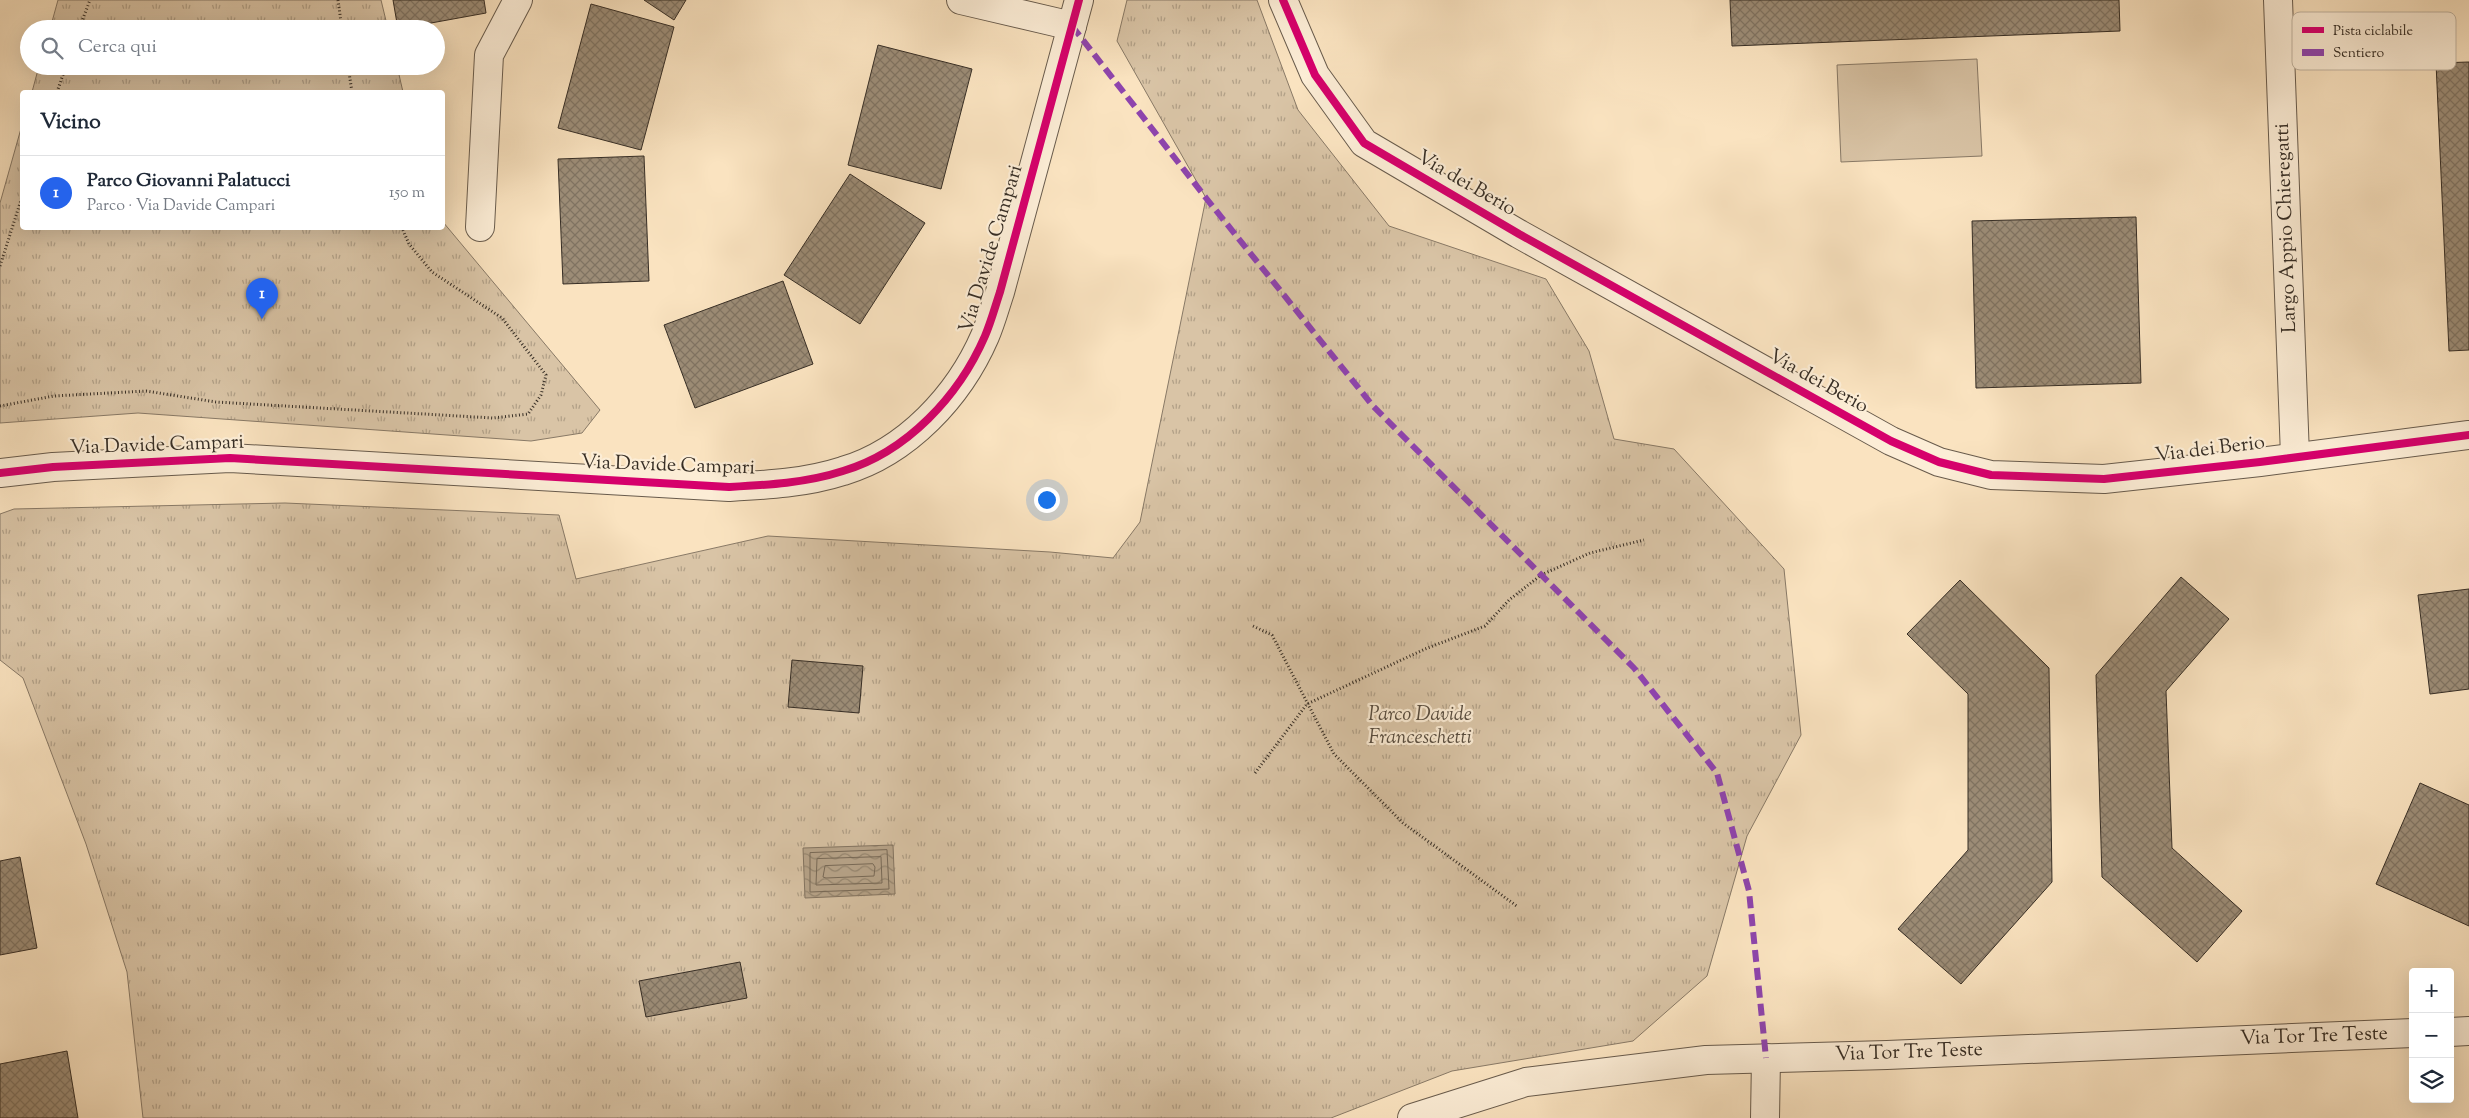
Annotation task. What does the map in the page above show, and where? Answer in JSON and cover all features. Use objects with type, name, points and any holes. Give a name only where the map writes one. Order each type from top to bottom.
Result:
[{"type":"street","points":[[480,227],[490,55],[518,0]]},
{"type":"street","points":[[961,0],[1075,13]]},
{"type":"street","name":"Via dei Berio","points":[[1283,0],[1315,76],[1364,143],[1519,234],[1891,442],[1940,462],[1991,475],[2104,479],[2260,462],[2469,435]]},
{"type":"street","name":"Largo Appio Chieregatti","points":[[2278,0],[2295,456]]},
{"type":"street","name":"Via Davide Campari","points":[[0,473],[53,467],[230,458],[730,487],[769,485],[843,471],[884,454],[918,429],[967,371],[985,335],[1000,292],[1075,13]]},
{"type":"street","points":[[2454,1032],[2469,1031]]},
{"type":"street","name":"Via Tor Tre Teste","points":[[1412,1118],[1526,1082],[1706,1060],[2409,1033]]},
{"type":"street","points":[[1765,1118],[1766,1058]]},
{"type":"path","points":[[82,20],[90,0]]},
{"type":"path","points":[[338,0],[341,20]]},
{"type":"path","points":[[58,90],[63,75]]},
{"type":"path","points":[[349,75],[352,90]]},
{"type":"path","points":[[0,266],[20,204]]},
{"type":"path","points":[[0,406],[54,396],[146,391],[216,402],[392,410],[493,418],[528,414],[541,395],[546,375],[502,318],[432,272],[409,244],[403,230]]},
{"type":"path","points":[[1255,773],[1307,704],[1425,649],[1485,626],[1509,600],[1541,575],[1590,553],[1644,540]]},
{"type":"path","points":[[1252,626],[1272,635],[1334,754],[1403,823],[1518,907]]},
{"type":"green space","points":[[58,0],[381,0],[386,20],[52,20]]},
{"type":"green space","name":"Parco Davide Franceschetti","points":[[1127,0],[1257,0],[1298,110],[1389,226],[1546,279],[1589,351],[1614,439],[1674,449],[1784,569],[1801,735],[1747,836],[1707,976],[1633,1041],[1452,1071],[1331,1118],[143,1118],[127,972],[86,844],[23,678],[0,660],[0,514],[14,509],[285,503],[559,515],[576,579],[768,536],[1050,552],[1113,558],[1140,522],[1206,198],[1117,41]]},
{"type":"green space","points":[[1977,59],[1982,156],[1841,162],[1837,65]]},
{"type":"green space","points":[[37,75],[399,75],[403,90],[33,90]]},
{"type":"green space","points":[[20,132],[20,230],[445,230],[445,224],[600,410],[582,433],[531,441],[138,413],[0,423],[0,203]]},
{"type":"water","points":[[893,845],[895,894],[805,898],[803,848]]},
{"type":"building","points":[[393,0],[484,0],[486,13],[445,20],[396,20]]},
{"type":"building","points":[[644,0],[686,0],[674,20]]},
{"type":"building","points":[[1730,0],[2119,0],[2120,31],[1732,46]]},
{"type":"building","points":[[591,4],[674,27],[641,150],[558,128]]},
{"type":"building","points":[[878,45],[972,69],[941,189],[848,165]]},
{"type":"building","points":[[2456,62],[2469,62],[2469,350],[2449,351],[2436,70],[2456,70]]},
{"type":"building","points":[[644,156],[649,281],[563,284],[558,159]]},
{"type":"building","points":[[850,174],[925,223],[860,324],[784,275]]},
{"type":"building","points":[[2136,217],[2141,383],[1976,388],[1972,221]]},
{"type":"building","points":[[783,281],[813,364],[695,408],[664,325]]},
{"type":"building","points":[[2181,577],[2229,619],[2166,691],[2172,848],[2242,911],[2197,962],[2102,877],[2096,675]]},
{"type":"building","points":[[1960,580],[2049,668],[2052,882],[1961,984],[1898,929],[1968,850],[1968,694],[1907,634]]},
{"type":"building","points":[[2469,589],[2469,689],[2430,694],[2418,595]]},
{"type":"building","points":[[792,660],[863,666],[859,713],[788,707]]},
{"type":"building","points":[[2420,783],[2469,805],[2469,926],[2376,884]]},
{"type":"building","points":[[20,857],[37,948],[0,955],[0,861]]},
{"type":"building","points":[[740,962],[747,998],[646,1017],[639,981]]},
{"type":"building","points":[[67,1051],[78,1118],[0,1118],[0,1064]]},
{"type":"marked path","points":[[1072,26],[1206,198],[1373,406],[1634,668],[1717,773],[1749,891],[1766,1058]]},
{"type":"cycle path","points":[[0,473],[53,467],[230,458],[729,487],[801,481],[843,471],[866,462],[889,450],[909,436],[946,400],[961,380],[985,336],[1000,292],[1079,0]]},
{"type":"cycle path","points":[[1283,0],[1315,75],[1364,143],[1519,234],[1891,441],[1939,462],[1991,475],[2104,479],[2260,462],[2469,435]]},
{"type":"place","name":"Parco Giovanni Palatucci","points":[[262,319]]}]
